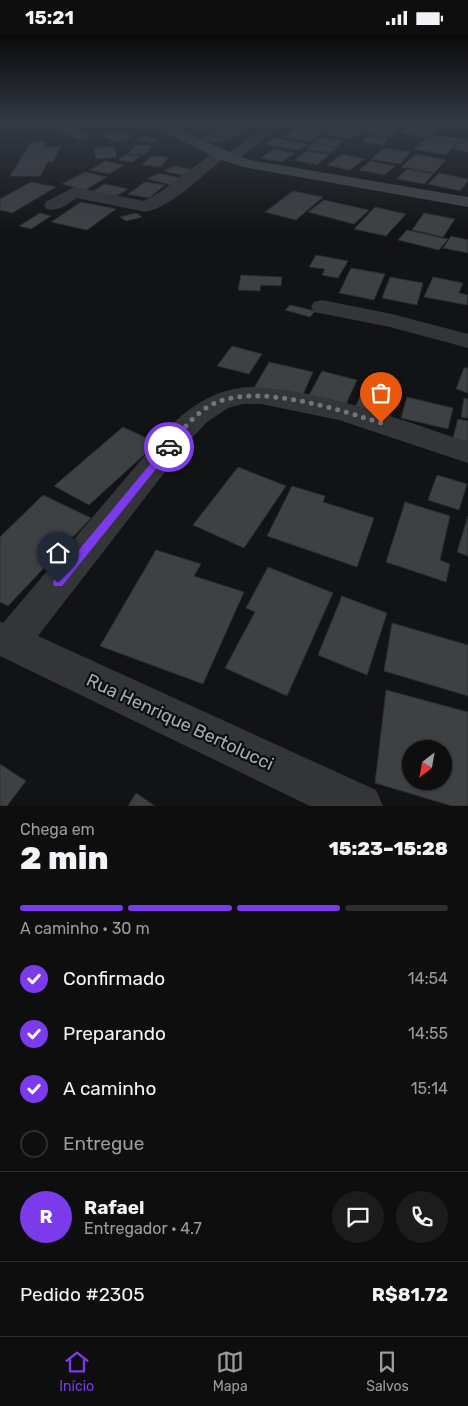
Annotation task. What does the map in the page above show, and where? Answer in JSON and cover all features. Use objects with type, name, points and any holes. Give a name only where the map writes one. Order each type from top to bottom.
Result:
[{"type":"street","points":[[53,205],[74,192],[146,207],[166,196],[220,160]]},
{"type":"street","points":[[240,160],[468,202]]},
{"type":"street","points":[[322,307],[392,321],[468,341]]},
{"type":"street","points":[[5,641],[179,434],[198,414],[222,401],[249,396],[299,402],[365,418],[468,453]]},
{"type":"street","name":"Rua Henrique Bertolucci","points":[[5,641],[360,806]]},
{"type":"building","points":[[20,160],[54,160],[53,162],[48,162],[40,176],[10,176]]},
{"type":"building","points":[[118,160],[135,160],[133,162]]},
{"type":"building","points":[[147,160],[167,160],[161,167],[142,165]]},
{"type":"building","points":[[295,160],[323,160],[317,165]]},
{"type":"building","points":[[334,160],[364,160],[350,170],[327,165]]},
{"type":"building","points":[[377,160],[404,160],[400,164]]},
{"type":"building","points":[[409,160],[446,160],[434,173],[402,167]]},
{"type":"building","points":[[105,161],[124,165],[109,174],[90,170]]},
{"type":"building","points":[[371,161],[395,166],[384,175],[359,170]]},
{"type":"building","points":[[174,166],[195,170],[185,176],[164,171]]},
{"type":"building","points":[[407,169],[433,174],[424,184],[397,179]]},
{"type":"building","points":[[85,172],[107,177],[85,190],[62,184]]},
{"type":"building","points":[[159,173],[183,179],[172,185],[147,179]]},
{"type":"building","points":[[439,173],[468,179],[468,181],[460,191],[428,184]]},
{"type":"building","points":[[31,182],[56,187],[12,213],[0,210],[0,199]]},
{"type":"building","points":[[145,182],[165,185],[149,198],[128,194]]},
{"type":"building","points":[[105,184],[128,189],[113,198],[91,192]]},
{"type":"building","points":[[293,191],[323,197],[296,220],[265,212]]},
{"type":"building","points":[[324,200],[369,210],[354,224],[308,212]]},
{"type":"building","points":[[81,202],[116,209],[87,230],[51,222]]},
{"type":"building","points":[[375,207],[406,214],[386,236],[354,229]]},
{"type":"building","points":[[40,213],[51,216],[31,229],[19,226]]},
{"type":"building","points":[[136,213],[142,217],[126,221],[120,217]]},
{"type":"building","points":[[424,213],[455,219],[443,237],[412,230]]},
{"type":"building","points":[[407,230],[448,239],[439,250],[398,240]]},
{"type":"building","points":[[451,236],[468,240],[468,253],[443,248]]},
{"type":"building","points":[[316,255],[348,261],[338,278],[322,275],[325,269],[309,267]]},
{"type":"building","points":[[351,268],[385,274],[374,300],[339,293]]},
{"type":"building","points":[[241,275],[282,277],[281,286],[261,285],[260,291],[238,290]]},
{"type":"building","points":[[390,277],[423,283],[417,305],[382,298]]},
{"type":"building","points":[[433,277],[463,283],[459,293],[468,295],[467,305],[424,297]]},
{"type":"building","points":[[290,305],[315,311],[310,317],[285,310]]},
{"type":"building","points":[[232,346],[262,354],[249,374],[217,366]]},
{"type":"building","points":[[269,362],[313,372],[301,399],[254,388]]},
{"type":"building","points":[[464,368],[468,368],[468,393],[456,389]]},
{"type":"building","points":[[322,371],[357,380],[345,406],[308,397]]},
{"type":"building","points":[[367,380],[393,386],[381,415],[355,408]]},
{"type":"building","points":[[407,397],[453,408],[448,429],[401,418]]},
{"type":"building","points":[[464,398],[468,399],[468,418],[461,417]]},
{"type":"building","points":[[458,419],[468,421],[468,442],[453,438]]},
{"type":"building","points":[[123,427],[157,443],[89,505],[54,486]]},
{"type":"building","points":[[238,467],[286,486],[244,548],[193,525]]},
{"type":"building","points":[[437,475],[467,484],[459,510],[428,500]]},
{"type":"building","points":[[292,486],[325,496],[323,502],[374,518],[357,567],[267,536]]},
{"type":"building","points":[[43,495],[91,518],[8,606],[0,602],[0,537]]},
{"type":"building","points":[[405,502],[450,516],[440,560],[450,564],[446,582],[386,562]]},
{"type":"building","points":[[468,516],[468,556],[457,552]]},
{"type":"building","points":[[156,550],[201,564],[194,576],[244,592],[203,684],[100,646]]},
{"type":"building","points":[[268,567],[333,593],[287,696],[225,668],[255,612],[246,608]]},
{"type":"building","points":[[342,596],[387,613],[367,675],[318,655]]},
{"type":"building","points":[[392,623],[468,645],[468,696],[384,671]]},
{"type":"building","points":[[386,690],[468,712],[468,806],[452,806],[375,783]]},
{"type":"building","points":[[0,764],[26,781],[7,806],[0,806]]},
{"type":"building","points":[[136,793],[155,806],[128,806]]},
{"type":"way so far","points":[[169,447],[198,414],[210,406],[236,397],[265,397],[291,401],[381,423]]},
{"type":"route","points":[[58,583],[169,447]]}]
